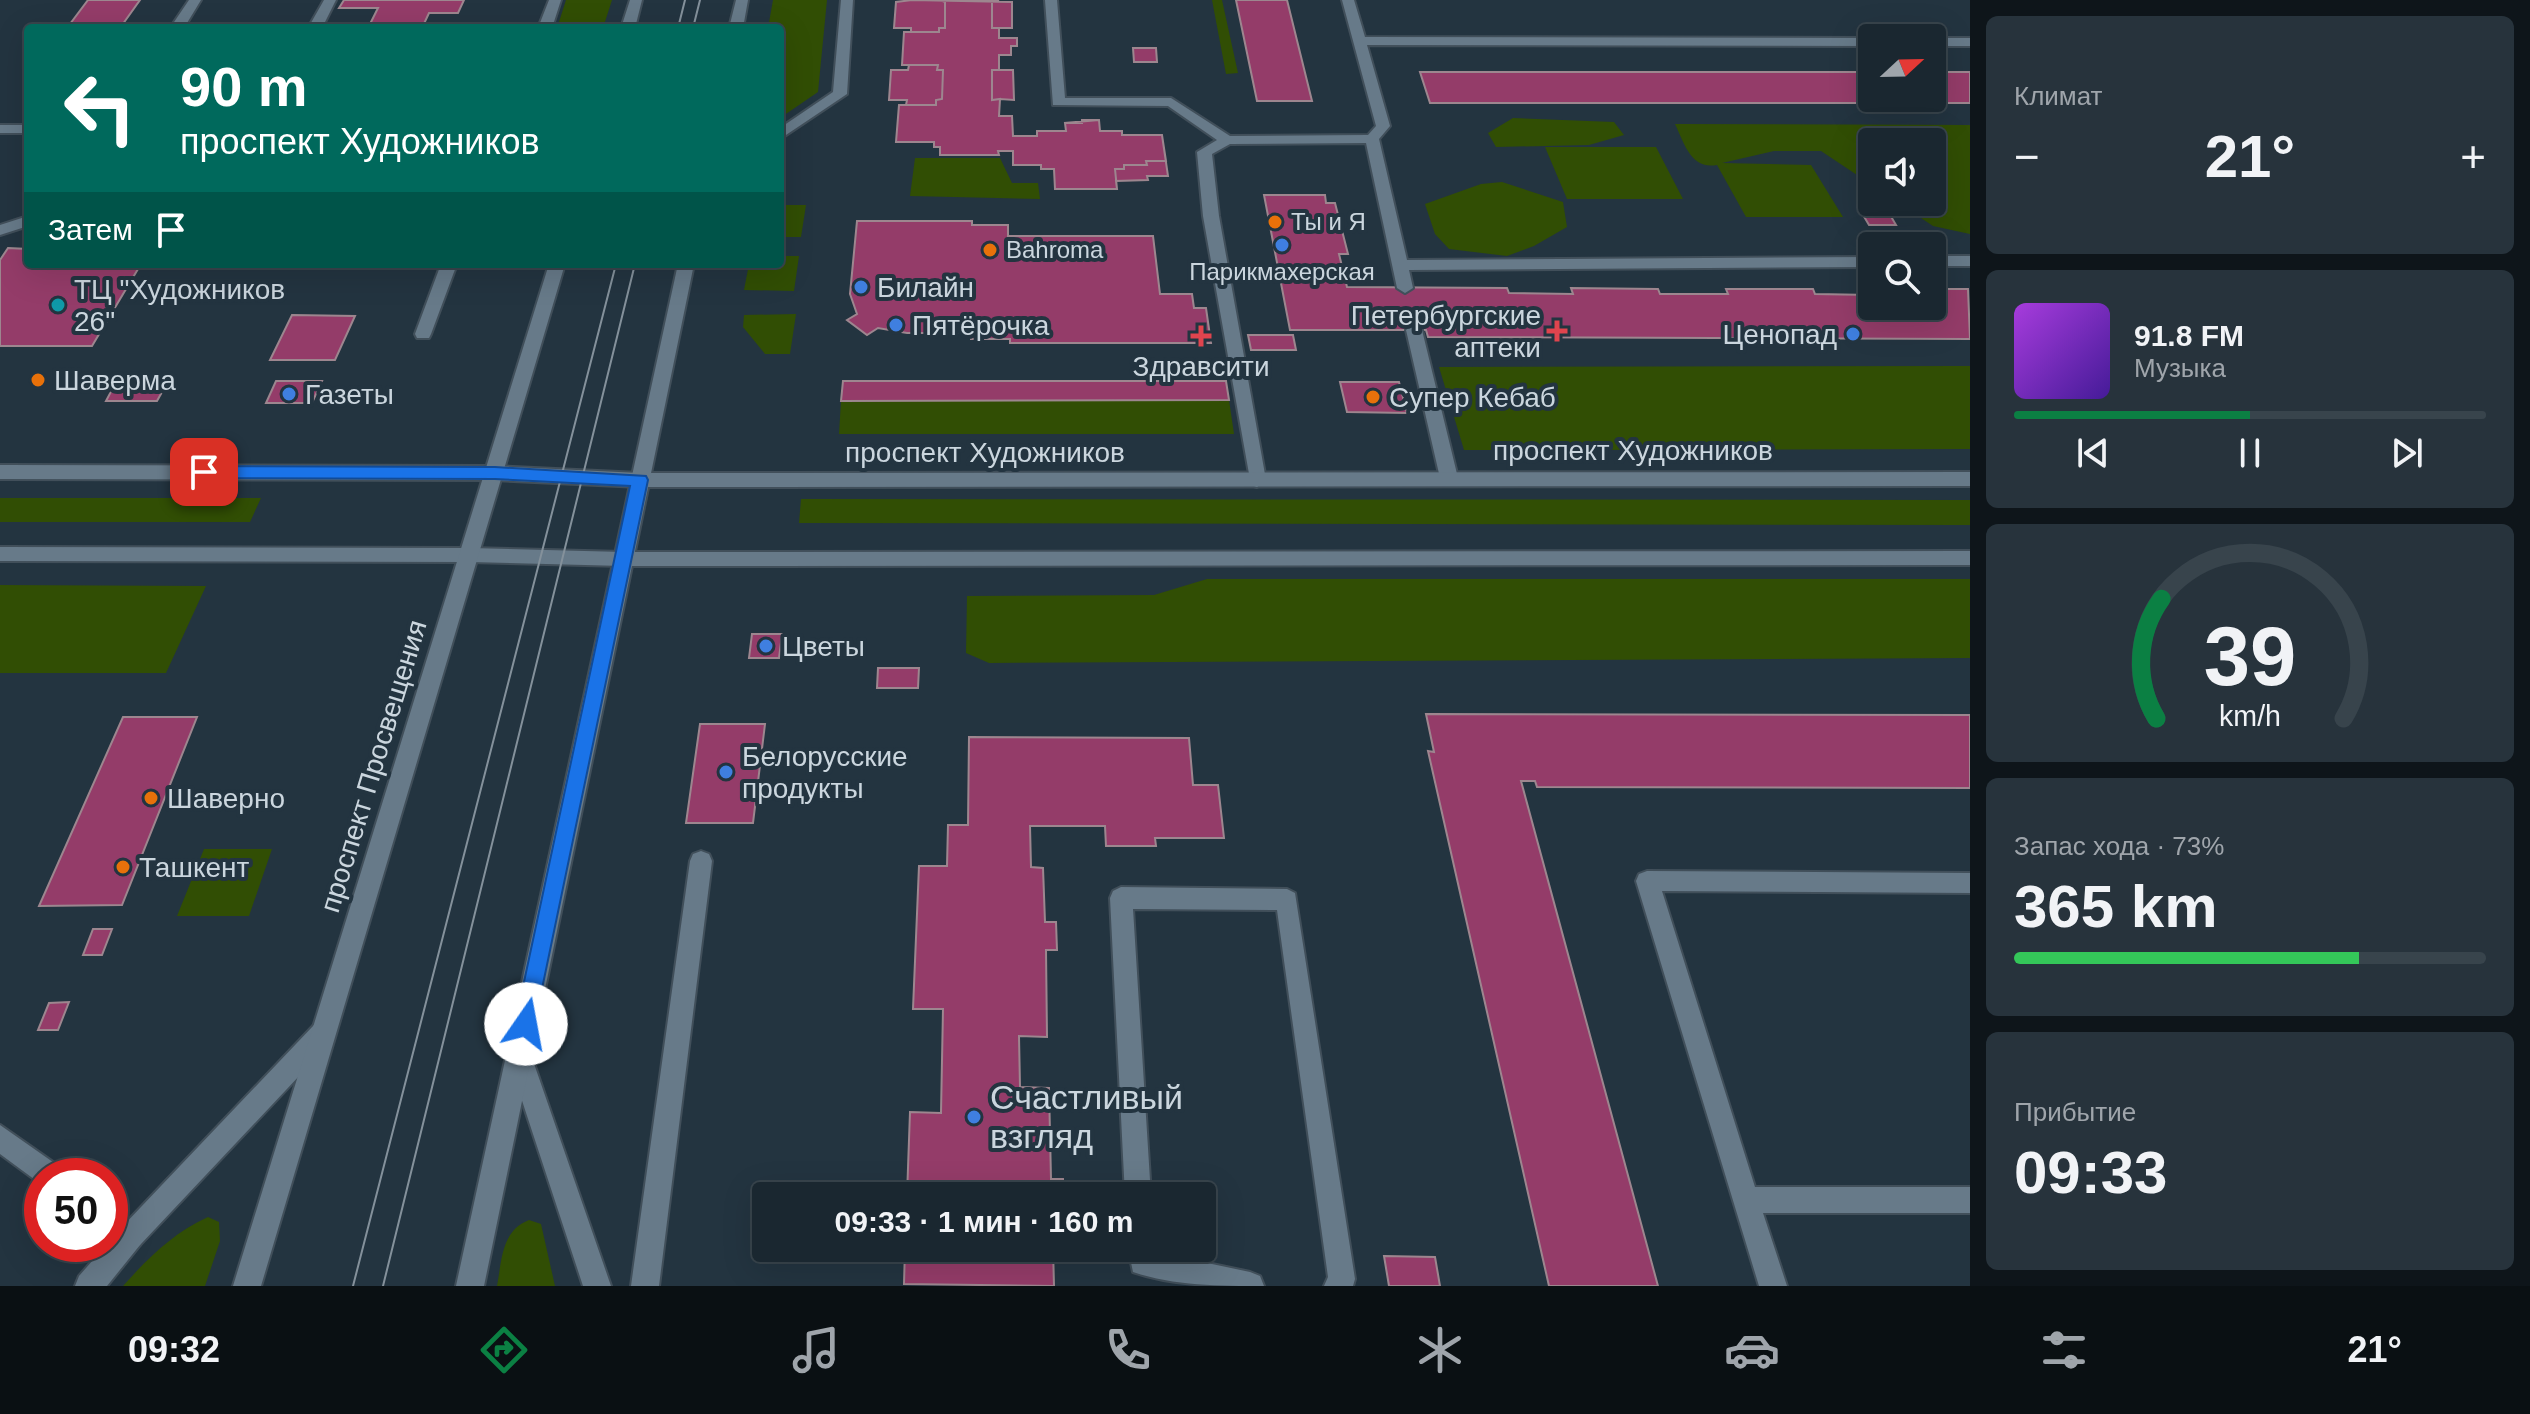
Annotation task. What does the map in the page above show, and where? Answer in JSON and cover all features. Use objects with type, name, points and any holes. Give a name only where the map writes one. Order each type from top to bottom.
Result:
[{"type":"street","points":[[180,24],[195,0]]},
{"type":"street","points":[[317,24],[330,0]]},
{"type":"street","points":[[546,24],[555,0]]},
{"type":"street","points":[[629,24],[636,0]]},
{"type":"street","points":[[737,24],[742,0]]},
{"type":"street","points":[[784,132],[840,94],[847,0]]},
{"type":"street","points":[[1051,0],[1058,102],[1171,102],[1227,140]]},
{"type":"street","points":[[1257,480],[1211,216],[1204,152],[1227,140],[1372,139],[1383,126],[1348,0]]},
{"type":"street","points":[[1360,41],[1858,42]]},
{"type":"street","points":[[1946,42],[1970,42]]},
{"type":"street","points":[[0,129],[24,129]]},
{"type":"street","points":[[1372,139],[1405,288]]},
{"type":"street","points":[[0,230],[24,222]]},
{"type":"street","points":[[1946,261],[1970,261]]},
{"type":"street","points":[[1400,265],[1858,262]]},
{"type":"street","points":[[423,334],[448,268]]},
{"type":"street","name":"проспект Просвещения","points":[[247,1286],[556,268]]},
{"type":"street","points":[[470,1286],[685,268]]},
{"type":"street","points":[[1414,330],[1449,478]]},
{"type":"street","name":"проспект Художников","points":[[0,472],[495,473],[640,480],[1970,479]]},
{"type":"street","points":[[0,554],[470,555],[623,559],[1970,558]]},
{"type":"street","points":[[645,1286],[701,861]]},
{"type":"street","points":[[1773,1286],[1647,881],[1970,883]]},
{"type":"street","points":[[1137,1182],[1121,898],[1287,900],[1342,1279],[1338,1286]]},
{"type":"street","points":[[128,1220],[323,1033]]},
{"type":"street","points":[[519,1055],[597,1286]]},
{"type":"street","points":[[0,1138],[27,1158]]},
{"type":"street","points":[[1746,1200],[1970,1200]]},
{"type":"street","points":[[89,1286],[102,1262]]},
{"type":"street","points":[[1142,1262],[1250,1286]]},
{"type":"green space","points":[[566,0],[612,0],[604,24],[558,24]]},
{"type":"green space","points":[[773,0],[827,0],[818,92],[784,115],[784,24],[769,24]]},
{"type":"green space","points":[[1212,0],[1222,0],[1238,73],[1226,74]]},
{"type":"green space","points":[[1513,118],[1614,122],[1624,135],[1589,145],[1496,147],[1488,133]]},
{"type":"green space","points":[[1675,124],[1970,125],[1970,234],[1933,226],[1918,216],[1946,216],[1946,128],[1858,128],[1858,176],[1821,151],[1774,151],[1722,163],[1811,165],[1843,217],[1746,217],[1717,165],[1701,163],[1685,147]]},
{"type":"green space","points":[[1545,147],[1656,147],[1683,199],[1567,199]]},
{"type":"green space","points":[[915,158],[1000,158],[1012,183],[1038,183],[1040,199],[910,196]]},
{"type":"green space","points":[[1502,182],[1563,202],[1567,227],[1534,246],[1507,256],[1449,249],[1435,234],[1425,204],[1481,184]]},
{"type":"green space","points":[[784,205],[806,205],[801,237],[784,237]]},
{"type":"green space","points":[[784,256],[799,256],[794,291],[744,290],[748,268],[784,268]]},
{"type":"green space","points":[[796,314],[790,354],[765,354],[743,327],[744,315]]},
{"type":"green space","points":[[1970,366],[1970,449],[1464,450],[1439,367]]},
{"type":"green space","points":[[1229,400],[1234,434],[839,434],[841,401]]},
{"type":"green space","points":[[0,498],[261,498],[250,522],[0,522]]},
{"type":"green space","points":[[801,499],[1970,500],[1970,525],[799,523]]},
{"type":"green space","points":[[1207,579],[1970,579],[1970,658],[989,663],[966,653],[967,596],[1154,595]]},
{"type":"green space","points":[[0,585],[206,586],[166,673],[0,673]]},
{"type":"green space","points":[[204,849],[272,849],[249,916],[177,916]]},
{"type":"green space","points":[[208,1217],[219,1222],[220,1241],[205,1286],[123,1286],[162,1247]]},
{"type":"green space","points":[[529,1220],[541,1224],[555,1286],[497,1286],[504,1247],[513,1231]]},
{"type":"building","points":[[88,0],[140,0],[123,24],[70,24]]},
{"type":"building","points":[[344,0],[464,0],[458,13],[429,13],[424,24],[370,24],[378,8],[339,8]]},
{"type":"building","points":[[940,0],[999,0],[992,2],[992,28],[999,28],[999,38],[1017,38],[1017,46],[1011,46],[1011,55],[999,55],[999,70],[992,70],[992,100],[1000,99],[999,116],[1012,116],[1013,136],[1037,136],[1037,131],[1066,131],[1065,123],[1099,120],[1100,131],[1122,131],[1122,135],[1162,135],[1166,161],[1146,161],[1147,165],[1124,165],[1124,169],[1115,169],[1117,189],[1055,189],[1054,169],[1041,169],[1041,165],[1013,165],[1013,151],[998,151],[999,155],[940,155],[940,147],[934,147],[934,142],[896,142],[899,105],[936,105],[936,100],[942,99],[943,70],[937,70],[938,65],[902,65],[904,32],[939,32],[939,28],[945,28],[945,2]]},
{"type":"building","points":[[1236,0],[1287,0],[1312,101],[1257,101]]},
{"type":"building","points":[[896,2],[1012,2],[1012,28],[999,28],[999,38],[1017,38],[1017,46],[1011,46],[1011,55],[999,55],[999,70],[1013,70],[1014,100],[1000,99],[999,116],[1012,116],[1013,136],[1037,136],[1037,131],[1066,131],[1065,123],[1082,123],[1082,120],[1099,120],[1100,131],[1122,131],[1122,135],[1162,135],[1168,176],[1116,181],[1117,189],[1055,189],[1054,169],[1041,169],[1041,165],[1013,165],[1013,151],[998,151],[999,155],[940,155],[940,147],[934,147],[934,142],[896,142],[899,105],[906,105],[907,100],[889,100],[891,70],[908,70],[909,65],[902,65],[904,32],[911,32],[911,28],[894,28]]},
{"type":"building","points":[[1133,48],[1156,48],[1157,62],[1134,62]]},
{"type":"building","points":[[1420,72],[1858,72],[1858,103],[1430,103]]},
{"type":"building","points":[[1946,72],[1970,72],[1970,103],[1946,103]]},
{"type":"building","points":[[1264,195],[1325,195],[1326,203],[1335,203],[1348,254],[1339,254],[1347,287],[1507,288],[1509,293],[1573,294],[1571,288],[1658,289],[1660,294],[1728,294],[1726,289],[1813,289],[1815,294],[1858,295],[1858,320],[1946,320],[1946,289],[1968,289],[1970,339],[1428,337],[1426,330],[1290,330]]},
{"type":"building","points":[[1864,216],[1891,216],[1896,225],[1869,225]]},
{"type":"building","points":[[857,221],[972,221],[972,225],[1008,225],[1008,236],[1153,236],[1160,294],[1192,294],[1194,308],[1206,308],[1211,343],[1010,343],[1010,339],[971,339],[971,333],[907,333],[878,328],[867,335],[847,320],[857,314],[850,294]]},
{"type":"building","name":"ТЦ \"Художников 26\"","points":[[8,248],[24,249],[24,268],[139,268],[92,346],[0,346],[0,260]]},
{"type":"building","points":[[292,315],[355,316],[335,360],[270,360]]},
{"type":"building","points":[[1248,335],[1293,335],[1296,350],[1251,350]]},
{"type":"building","points":[[276,381],[322,381],[312,403],[266,403]]},
{"type":"building","points":[[843,381],[1226,381],[1229,400],[841,401]]},
{"type":"building","name":"Супер Кебаб","points":[[1340,382],[1399,382],[1407,413],[1347,412]]},
{"type":"building","points":[[115,384],[166,385],[157,401],[106,401]]},
{"type":"building","name":"Цветы","points":[[752,634],[782,634],[779,658],[749,658]]},
{"type":"building","points":[[878,668],[919,668],[918,688],[877,688]]},
{"type":"building","points":[[1426,714],[1970,715],[1970,788],[1537,787],[1535,781],[1521,781],[1658,1286],[1549,1286],[1428,751],[1434,752]]},
{"type":"building","points":[[123,717],[197,717],[122,905],[39,906]]},
{"type":"building","points":[[700,724],[765,724],[753,823],[686,823]]},
{"type":"building","points":[[969,737],[1189,738],[1193,785],[1218,785],[1224,838],[1155,838],[1156,846],[1106,846],[1105,826],[1030,826],[1031,867],[1043,868],[1045,922],[1056,922],[1057,950],[1046,950],[1047,1037],[1019,1036],[1020,1087],[1049,1088],[1051,1179],[1063,1179],[1063,1182],[908,1182],[910,1112],[941,1113],[943,1009],[913,1009],[919,866],[947,866],[948,825],[968,825]]},
{"type":"building","points":[[93,929],[112,929],[102,955],[83,955]]},
{"type":"building","points":[[69,1002],[58,1030],[38,1030],[49,1003]]},
{"type":"building","points":[[1384,1256],[1435,1257],[1440,1286],[1389,1286]]},
{"type":"building","points":[[905,1262],[1053,1262],[1054,1286],[904,1284]]},
{"type":"tram line","points":[[679,24],[685,0]]},
{"type":"tram line","points":[[694,24],[700,0]]},
{"type":"tram line","points":[[353,1286],[615,268]]},
{"type":"tram line","points":[[383,1286],[634,268]]},
{"type":"place","name":"Ты и Я","points":[[1275,222]]},
{"type":"place","name":"Парикмахерская","points":[[1282,245]]},
{"type":"place","name":"Bahroma","points":[[990,250]]},
{"type":"place","name":"Билайн","points":[[861,287]]},
{"type":"place","name":"ТЦ \"Художников 26\"","points":[[58,305]]},
{"type":"place","name":"Пятёрочка","points":[[896,325]]},
{"type":"place","name":"Петербургские аптеки","points":[[1557,331]]},
{"type":"place","name":"Ценопад","points":[[1853,334]]},
{"type":"place","name":"Здравсити","points":[[1201,336]]},
{"type":"place","name":"Шаверма","points":[[38,380]]},
{"type":"place","name":"Газеты","points":[[289,394]]},
{"type":"place","name":"Супер Кебаб","points":[[1373,397]]},
{"type":"place","name":"Цветы","points":[[766,646]]},
{"type":"place","name":"Белорусские продукты","points":[[726,772]]},
{"type":"place","name":"Шаверно","points":[[151,798]]},
{"type":"place","name":"Ташкент","points":[[123,867]]},
{"type":"place","name":"Счастливый взгляд","points":[[974,1117]]},
{"type":"route","points":[[204,472],[495,473],[640,480],[526,1024]]}]
